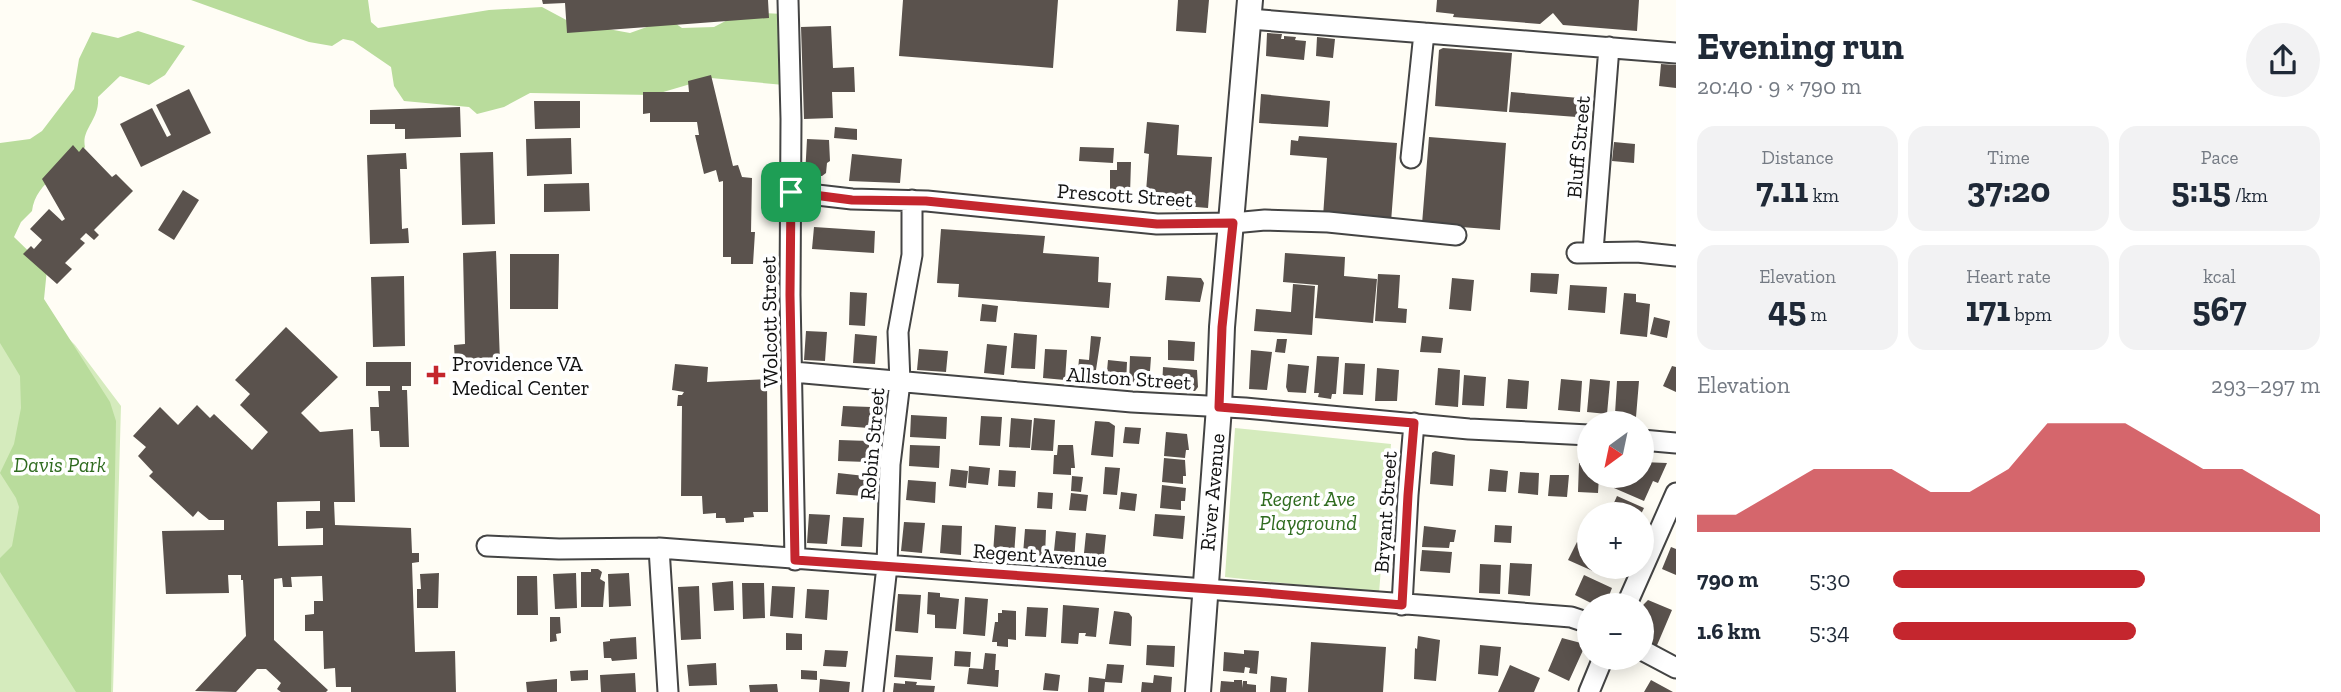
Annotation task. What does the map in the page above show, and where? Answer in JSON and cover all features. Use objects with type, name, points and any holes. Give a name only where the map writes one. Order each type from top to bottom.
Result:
[{"type":"street","name":"Wolcott Street","points":[[788,0],[795,560]]},
{"type":"street","points":[[1250,9],[1424,33],[1676,53]]},
{"type":"street","name":"River Avenue","points":[[1198,692],[1219,407],[1222,327],[1250,9]]},
{"type":"street","points":[[1411,158],[1424,33]]},
{"type":"street","name":"Bluff Street","points":[[1609,47],[1585,252],[1676,256]]},
{"type":"street","name":"Prescott Street","points":[[791,192],[852,200],[912,201],[1157,224],[1233,223],[1265,219],[1328,222],[1456,235]]},
{"type":"street","name":"Robin Street","points":[[873,692],[887,566],[890,464],[900,382],[898,332],[912,255],[912,201]]},
{"type":"street","name":"Allston Street","points":[[793,372],[1132,402],[1577,434]]},
{"type":"street","name":"Bryant Street","points":[[1402,605],[1414,423]]},
{"type":"street","points":[[1654,441],[1676,443]]},
{"type":"street","points":[[1632,593],[1676,493]]},
{"type":"street","name":"Regent Avenue","points":[[487,546],[559,549],[659,548],[1577,619]]},
{"type":"street","points":[[659,548],[668,692]]},
{"type":"street","points":[[1654,656],[1676,668]]},
{"type":"street","points":[[1589,692],[1598,670]]},
{"type":"green space","points":[[191,0],[368,0],[371,22],[378,28],[489,10],[542,7],[570,22],[630,33],[669,19],[682,28],[714,27],[743,12],[784,14],[784,85],[711,78],[653,95],[530,93],[504,107],[477,114],[469,107],[404,101],[394,86],[391,67],[353,41],[343,39],[332,46],[309,42]]},
{"type":"green space","name":"Davis Park","points":[[138,31],[185,46],[165,75],[149,85],[120,76],[98,97],[96,112],[84,141],[85,147],[46,183],[35,200],[32,211],[21,222],[14,237],[47,269],[44,299],[110,402],[116,421],[111,692],[76,692],[0,572],[0,558],[12,546],[19,507],[0,473],[14,444],[21,408],[20,376],[0,343],[0,143],[30,139],[42,131],[74,89],[79,59],[92,32],[118,38]]},
{"type":"green space","name":"Davis Park","points":[[0,270],[75,345],[121,406],[113,692],[0,692]]},
{"type":"green space","name":"Regent Ave Playground","points":[[1235,428],[1391,444],[1379,593],[1225,577]]},
{"type":"building","points":[[542,0],[768,0],[769,18],[567,33],[565,3],[543,4]]},
{"type":"building","points":[[903,0],[1058,0],[1053,68],[899,56]]},
{"type":"building","points":[[1178,0],[1209,0],[1206,33],[1176,31]]},
{"type":"building","points":[[1437,0],[1639,0],[1637,31],[1563,25],[1553,13],[1540,24],[1453,17],[1454,14],[1436,12]]},
{"type":"building","points":[[831,26],[833,68],[854,67],[855,92],[832,92],[833,118],[804,119],[801,27]]},
{"type":"building","points":[[1267,33],[1282,34],[1281,39],[1284,39],[1284,36],[1306,41],[1304,60],[1266,56]]},
{"type":"building","points":[[1317,37],[1335,39],[1333,58],[1316,56]]},
{"type":"building","points":[[1443,48],[1512,53],[1507,112],[1435,106],[1439,50]]},
{"type":"building","points":[[1661,64],[1676,65],[1676,88],[1659,86]]},
{"type":"building","points":[[711,75],[733,166],[738,165],[742,177],[752,178],[751,232],[755,232],[753,264],[731,264],[731,257],[723,257],[723,181],[719,182],[716,170],[704,174],[695,135],[699,135],[697,122],[650,122],[650,113],[643,114],[643,92],[689,92],[688,81]]},
{"type":"building","points":[[189,89],[211,133],[141,167],[120,124],[152,108],[167,137],[171,135],[156,105]]},
{"type":"building","points":[[1511,92],[1591,99],[1590,118],[1509,112]]},
{"type":"building","points":[[1261,94],[1330,101],[1328,127],[1259,123]]},
{"type":"building","points":[[534,101],[580,101],[580,128],[535,129]]},
{"type":"building","points":[[460,107],[461,137],[405,139],[405,129],[395,129],[395,124],[370,124],[370,110]]},
{"type":"building","points":[[1147,122],[1179,125],[1177,155],[1212,157],[1208,208],[1184,206],[1183,210],[1176,210],[1176,206],[1145,204],[1149,154],[1144,153]]},
{"type":"building","points":[[835,127],[857,129],[857,140],[834,138]]},
{"type":"building","points":[[1299,136],[1397,143],[1391,222],[1323,217],[1327,158],[1290,155],[1291,140],[1298,141]]},
{"type":"building","points":[[1429,137],[1506,143],[1500,230],[1422,224]]},
{"type":"building","points":[[571,138],[572,174],[527,176],[526,139]]},
{"type":"building","points":[[807,139],[829,140],[830,161],[827,163],[826,173],[822,176],[805,176]]},
{"type":"building","points":[[1614,142],[1635,144],[1634,163],[1612,161]]},
{"type":"building","points":[[73,145],[79,152],[83,147],[112,177],[116,174],[133,191],[94,230],[99,235],[94,240],[86,233],[80,239],[85,243],[65,263],[72,269],[57,284],[23,254],[31,246],[34,249],[42,240],[30,229],[49,209],[62,221],[65,219],[42,179]]},
{"type":"building","points":[[1080,147],[1114,148],[1113,163],[1079,161]]},
{"type":"building","points":[[493,152],[495,224],[462,225],[460,153]]},
{"type":"building","points":[[406,153],[407,169],[400,169],[402,229],[408,228],[409,243],[370,244],[367,155]]},
{"type":"building","points":[[852,154],[902,159],[900,183],[849,181]]},
{"type":"building","points":[[1117,162],[1131,162],[1130,194],[1127,194],[1127,198],[1110,197],[1110,170],[1117,170]]},
{"type":"building","points":[[589,183],[590,211],[544,212],[544,184]]},
{"type":"building","points":[[183,190],[199,200],[174,240],[158,230]]},
{"type":"building","points":[[814,227],[875,231],[874,253],[812,249]]},
{"type":"building","points":[[941,229],[1045,236],[1043,253],[1099,257],[1098,282],[1111,283],[1109,308],[958,297],[959,284],[937,283]]},
{"type":"building","points":[[496,251],[500,362],[455,363],[454,345],[465,344],[463,253]]},
{"type":"building","points":[[1285,253],[1345,257],[1344,276],[1377,279],[1373,323],[1315,318],[1318,285],[1283,282]]},
{"type":"building","points":[[510,254],[559,254],[558,309],[510,309]]},
{"type":"building","points":[[1531,273],[1559,274],[1557,294],[1530,292]]},
{"type":"building","points":[[1378,274],[1400,275],[1398,308],[1407,309],[1406,323],[1375,321]]},
{"type":"building","points":[[404,276],[405,346],[373,347],[371,277]]},
{"type":"building","points":[[1167,276],[1201,278],[1204,283],[1200,302],[1165,300]]},
{"type":"building","points":[[1452,278],[1474,280],[1471,311],[1449,309]]},
{"type":"building","points":[[1293,284],[1315,286],[1312,335],[1254,331],[1256,309],[1291,312]]},
{"type":"building","points":[[1570,285],[1607,287],[1605,313],[1568,310]]},
{"type":"building","points":[[850,292],[867,293],[865,326],[849,325]]},
{"type":"building","points":[[1624,293],[1636,294],[1636,302],[1650,304],[1647,337],[1620,334]]},
{"type":"building","points":[[982,304],[998,306],[996,322],[980,321]]},
{"type":"building","points":[[1654,317],[1670,321],[1667,338],[1650,334]]},
{"type":"building","points":[[286,327],[338,377],[301,413],[320,432],[353,429],[355,502],[334,502],[335,525],[411,528],[412,553],[419,553],[419,562],[412,563],[415,652],[455,651],[456,692],[351,692],[351,687],[336,687],[335,668],[324,669],[323,631],[305,631],[305,615],[314,614],[314,601],[323,601],[322,576],[291,577],[292,587],[283,587],[282,578],[274,579],[274,640],[328,690],[326,692],[281,692],[277,689],[281,683],[266,669],[257,669],[236,692],[195,691],[246,636],[243,580],[241,575],[228,575],[229,593],[166,594],[162,531],[224,530],[224,520],[209,520],[198,511],[193,517],[149,476],[153,472],[138,456],[146,447],[133,436],[160,407],[178,425],[197,405],[210,418],[214,414],[252,450],[268,432],[240,405],[250,394],[235,380]],"holes":[[[320,501],[320,511],[306,511],[306,529],[323,528],[323,545],[278,546],[277,502]]]},
{"type":"building","points":[[806,331],[827,332],[825,361],[804,360]]},
{"type":"building","points":[[1014,333],[1037,335],[1035,369],[1011,368]]},
{"type":"building","points":[[855,334],[877,336],[875,364],[853,363]]},
{"type":"building","points":[[1091,336],[1101,337],[1094,383],[1077,381],[1079,359],[1089,360]]},
{"type":"building","points":[[1422,336],[1443,338],[1441,353],[1420,352]]},
{"type":"building","points":[[1277,339],[1287,339],[1285,353],[1275,352]]},
{"type":"building","points":[[1168,340],[1195,342],[1194,361],[1168,360]]},
{"type":"building","points":[[987,344],[1007,346],[1004,375],[984,373]]},
{"type":"building","points":[[919,349],[948,351],[946,372],[917,370]]},
{"type":"building","points":[[1045,349],[1067,350],[1065,380],[1043,378]]},
{"type":"building","points":[[1251,350],[1272,352],[1267,390],[1249,389]]},
{"type":"building","points":[[1130,356],[1151,357],[1149,385],[1129,384]]},
{"type":"building","points":[[1317,356],[1339,357],[1336,394],[1332,394],[1331,399],[1318,397],[1319,393],[1314,393]]},
{"type":"building","points":[[1108,360],[1127,362],[1126,384],[1106,382]]},
{"type":"building","points":[[366,362],[411,362],[411,386],[402,386],[402,390],[407,390],[409,447],[380,447],[379,431],[371,431],[370,407],[379,407],[378,391],[390,391],[390,386],[366,386]]},
{"type":"building","points":[[1345,363],[1365,364],[1363,395],[1343,394]]},
{"type":"building","points":[[675,364],[708,367],[707,382],[767,379],[768,512],[753,512],[754,517],[744,518],[744,522],[726,523],[725,518],[716,518],[716,513],[703,514],[702,496],[681,496],[682,406],[677,406],[678,395],[684,392],[672,390]]},
{"type":"building","points":[[1288,364],[1309,366],[1306,393],[1288,392]]},
{"type":"building","points":[[1672,366],[1676,367],[1676,392],[1663,386]]},
{"type":"building","points":[[1163,367],[1197,370],[1198,387],[1195,391],[1162,389]]},
{"type":"building","points":[[1377,368],[1399,370],[1397,401],[1375,401]]},
{"type":"building","points":[[1438,368],[1460,370],[1458,407],[1435,405]]},
{"type":"building","points":[[1464,375],[1486,377],[1484,406],[1462,405]]},
{"type":"building","points":[[1508,379],[1529,381],[1527,409],[1506,408]]},
{"type":"building","points":[[1561,379],[1582,381],[1580,411],[1558,410]]},
{"type":"building","points":[[1590,379],[1610,381],[1607,411],[1587,411]]},
{"type":"building","points":[[1617,381],[1639,381],[1636,411],[1615,411]]},
{"type":"building","points":[[843,406],[871,407],[869,428],[841,426]]},
{"type":"building","points":[[911,415],[947,417],[946,439],[910,437]]},
{"type":"building","points":[[981,416],[1002,417],[1000,446],[979,445]]},
{"type":"building","points":[[1011,418],[1032,420],[1030,448],[1009,447]]},
{"type":"building","points":[[1034,418],[1055,420],[1053,451],[1031,450]]},
{"type":"building","points":[[1095,421],[1109,422],[1115,426],[1113,457],[1091,455]]},
{"type":"building","points":[[1125,427],[1141,428],[1139,444],[1123,443]]},
{"type":"building","points":[[1166,432],[1187,434],[1189,450],[1186,450],[1185,458],[1164,456]]},
{"type":"building","points":[[839,440],[869,441],[867,462],[838,461]]},
{"type":"building","points":[[910,445],[940,446],[939,468],[909,466]]},
{"type":"building","points":[[1058,445],[1073,445],[1075,468],[1071,468],[1071,475],[1053,474],[1054,455],[1057,455]]},
{"type":"building","points":[[1435,451],[1455,455],[1453,486],[1430,484],[1432,453]]},
{"type":"building","points":[[1164,458],[1185,460],[1186,476],[1183,476],[1183,484],[1162,482]]},
{"type":"building","points":[[1654,462],[1667,463],[1658,483],[1654,481]]},
{"type":"building","points":[[969,466],[990,468],[988,485],[968,483]]},
{"type":"building","points":[[1105,467],[1120,468],[1117,495],[1103,494]]},
{"type":"building","points":[[951,469],[968,471],[966,488],[949,486]]},
{"type":"building","points":[[1490,469],[1508,471],[1506,492],[1488,491]]},
{"type":"building","points":[[999,470],[1016,471],[1015,487],[998,486]]},
{"type":"building","points":[[1520,472],[1539,473],[1538,495],[1518,493]]},
{"type":"building","points":[[838,473],[865,476],[866,492],[863,492],[863,496],[836,494]]},
{"type":"building","points":[[1550,475],[1569,475],[1567,497],[1548,496]]},
{"type":"building","points":[[1072,476],[1083,477],[1081,492],[1071,491]]},
{"type":"building","points":[[908,480],[936,482],[935,503],[906,500]]},
{"type":"building","points":[[1162,485],[1186,488],[1181,510],[1160,508]]},
{"type":"building","points":[[1578,488],[1598,488],[1598,493],[1578,492]]},
{"type":"building","points":[[1614,488],[1650,488],[1644,501]]},
{"type":"building","points":[[1038,492],[1053,493],[1052,509],[1037,508]]},
{"type":"building","points":[[1121,492],[1137,494],[1135,511],[1119,509]]},
{"type":"building","points":[[1071,493],[1088,495],[1086,511],[1069,510]]},
{"type":"building","points":[[1617,496],[1630,502],[1614,502]]},
{"type":"building","points":[[809,514],[830,515],[827,544],[807,543]]},
{"type":"building","points":[[1155,514],[1185,516],[1183,539],[1153,536]]},
{"type":"building","points":[[843,517],[864,518],[862,547],[841,546]]},
{"type":"building","points":[[904,522],[925,523],[922,553],[901,551]]},
{"type":"building","points":[[942,525],[962,526],[961,555],[940,553]]},
{"type":"building","points":[[995,525],[1016,527],[1014,556],[993,554]]},
{"type":"building","points":[[1495,525],[1512,526],[1511,543],[1494,542]]},
{"type":"building","points":[[1424,526],[1456,530],[1454,542],[1450,542],[1449,548],[1422,547]]},
{"type":"building","points":[[1025,529],[1046,530],[1045,556],[1023,554]]},
{"type":"building","points":[[1056,531],[1076,533],[1074,562],[1053,561]]},
{"type":"building","points":[[1086,533],[1106,535],[1103,565],[1083,563]]},
{"type":"building","points":[[1577,542],[1577,564],[1568,560]]},
{"type":"building","points":[[1671,547],[1676,549],[1676,575],[1662,569]]},
{"type":"building","points":[[1422,550],[1452,552],[1450,573],[1420,571]]},
{"type":"building","points":[[1510,563],[1532,564],[1530,596],[1508,594]]},
{"type":"building","points":[[1480,564],[1501,565],[1500,594],[1479,593]]},
{"type":"building","points":[[591,569],[602,572],[600,579],[605,582],[603,607],[581,607],[581,572],[591,572]]},
{"type":"building","points":[[439,573],[438,608],[417,608],[417,589],[421,589],[420,574]]},
{"type":"building","points":[[576,573],[577,608],[555,609],[553,574]]},
{"type":"building","points":[[629,573],[631,606],[609,607],[608,574]]},
{"type":"building","points":[[517,576],[537,576],[538,615],[517,615]]},
{"type":"building","points":[[1582,579],[1593,579],[1612,588],[1610,593],[1575,595]]},
{"type":"building","points":[[733,581],[734,610],[714,611],[712,583]]},
{"type":"building","points":[[742,583],[764,583],[765,618],[743,619]]},
{"type":"building","points":[[699,586],[701,639],[681,640],[678,587]]},
{"type":"building","points":[[772,586],[795,587],[793,618],[770,616]]},
{"type":"building","points":[[807,589],[829,590],[827,620],[805,618]]},
{"type":"building","points":[[928,592],[940,593],[940,597],[959,599],[956,629],[935,628],[935,615],[927,614]]},
{"type":"building","points":[[898,594],[921,595],[918,633],[895,631]]},
{"type":"building","points":[[965,597],[988,599],[985,636],[963,634]]},
{"type":"building","points":[[1654,602],[1672,610],[1654,650]]},
{"type":"building","points":[[1063,605],[1099,608],[1096,637],[1079,633],[1078,644],[1061,643]]},
{"type":"building","points":[[1027,607],[1048,608],[1046,637],[1025,636]]},
{"type":"building","points":[[1002,610],[1016,611],[1016,640],[1008,639],[1008,647],[997,646],[997,642],[992,642],[995,622],[998,622],[998,613],[1002,613]]},
{"type":"building","points":[[1114,611],[1129,613],[1132,617],[1131,646],[1109,644]]},
{"type":"building","points":[[550,617],[560,617],[561,633],[556,634],[557,641],[550,642]]},
{"type":"building","points":[[786,633],[802,634],[802,650],[786,650]]},
{"type":"building","points":[[1418,636],[1440,640],[1436,681],[1414,679]]},
{"type":"building","points":[[636,637],[637,659],[612,661],[611,658],[604,658],[603,642]]},
{"type":"building","points":[[1562,638],[1577,642],[1577,663],[1569,681],[1548,671]]},
{"type":"building","points":[[1311,642],[1386,647],[1383,692],[1308,692]]},
{"type":"building","points":[[1147,645],[1175,646],[1174,667],[1146,665]]},
{"type":"building","points":[[1480,645],[1501,647],[1498,676],[1478,674]]},
{"type":"building","points":[[825,650],[848,651],[846,667],[823,666]]},
{"type":"building","points":[[1244,650],[1259,651],[1257,674],[1249,673],[1250,668],[1245,667],[1244,673],[1223,671],[1224,652],[1244,654]]},
{"type":"building","points":[[955,651],[971,652],[970,667],[954,666]]},
{"type":"building","points":[[985,653],[996,654],[998,687],[967,684],[969,668],[983,669]]},
{"type":"building","points":[[896,655],[933,657],[931,680],[894,677]]},
{"type":"building","points":[[716,663],[717,685],[689,686],[687,665]]},
{"type":"building","points":[[1107,664],[1124,665],[1122,683],[1105,682],[1104,692],[1088,692],[1089,677],[1105,679]]},
{"type":"building","points":[[1510,665],[1540,678],[1534,692],[1498,692]]},
{"type":"building","points":[[588,670],[588,680],[571,681],[570,671]]},
{"type":"building","points":[[801,670],[817,671],[817,680],[801,679]]},
{"type":"building","points":[[635,673],[636,692],[601,692],[600,675]]},
{"type":"building","points":[[1045,673],[1060,675],[1058,691],[1043,690]]},
{"type":"building","points":[[1154,675],[1172,677],[1171,692],[1141,692],[1142,682],[1153,683]]},
{"type":"building","points":[[1271,676],[1287,678],[1286,692],[1270,692]]},
{"type":"building","points":[[557,679],[557,692],[527,692],[526,682]]},
{"type":"building","points":[[820,679],[850,682],[849,692],[819,692]]},
{"type":"building","points":[[1242,680],[1242,688],[1243,681],[1256,685],[1256,692],[1220,692],[1221,681]]},
{"type":"building","points":[[1651,680],[1673,692],[1644,692]]},
{"type":"building","points":[[905,681],[917,682],[916,685],[935,686],[934,692],[893,692],[894,683],[905,684]]},
{"type":"building","points":[[777,684],[778,692],[750,692],[749,685]]},
{"type":"place","name":"Providence VA Medical Center","points":[[436,375]]},
{"type":"route","points":[[791,192],[852,200],[926,201],[1157,224],[1233,223],[1222,327],[1219,407],[1414,423],[1402,605],[795,560],[790,295],[791,192]]}]
